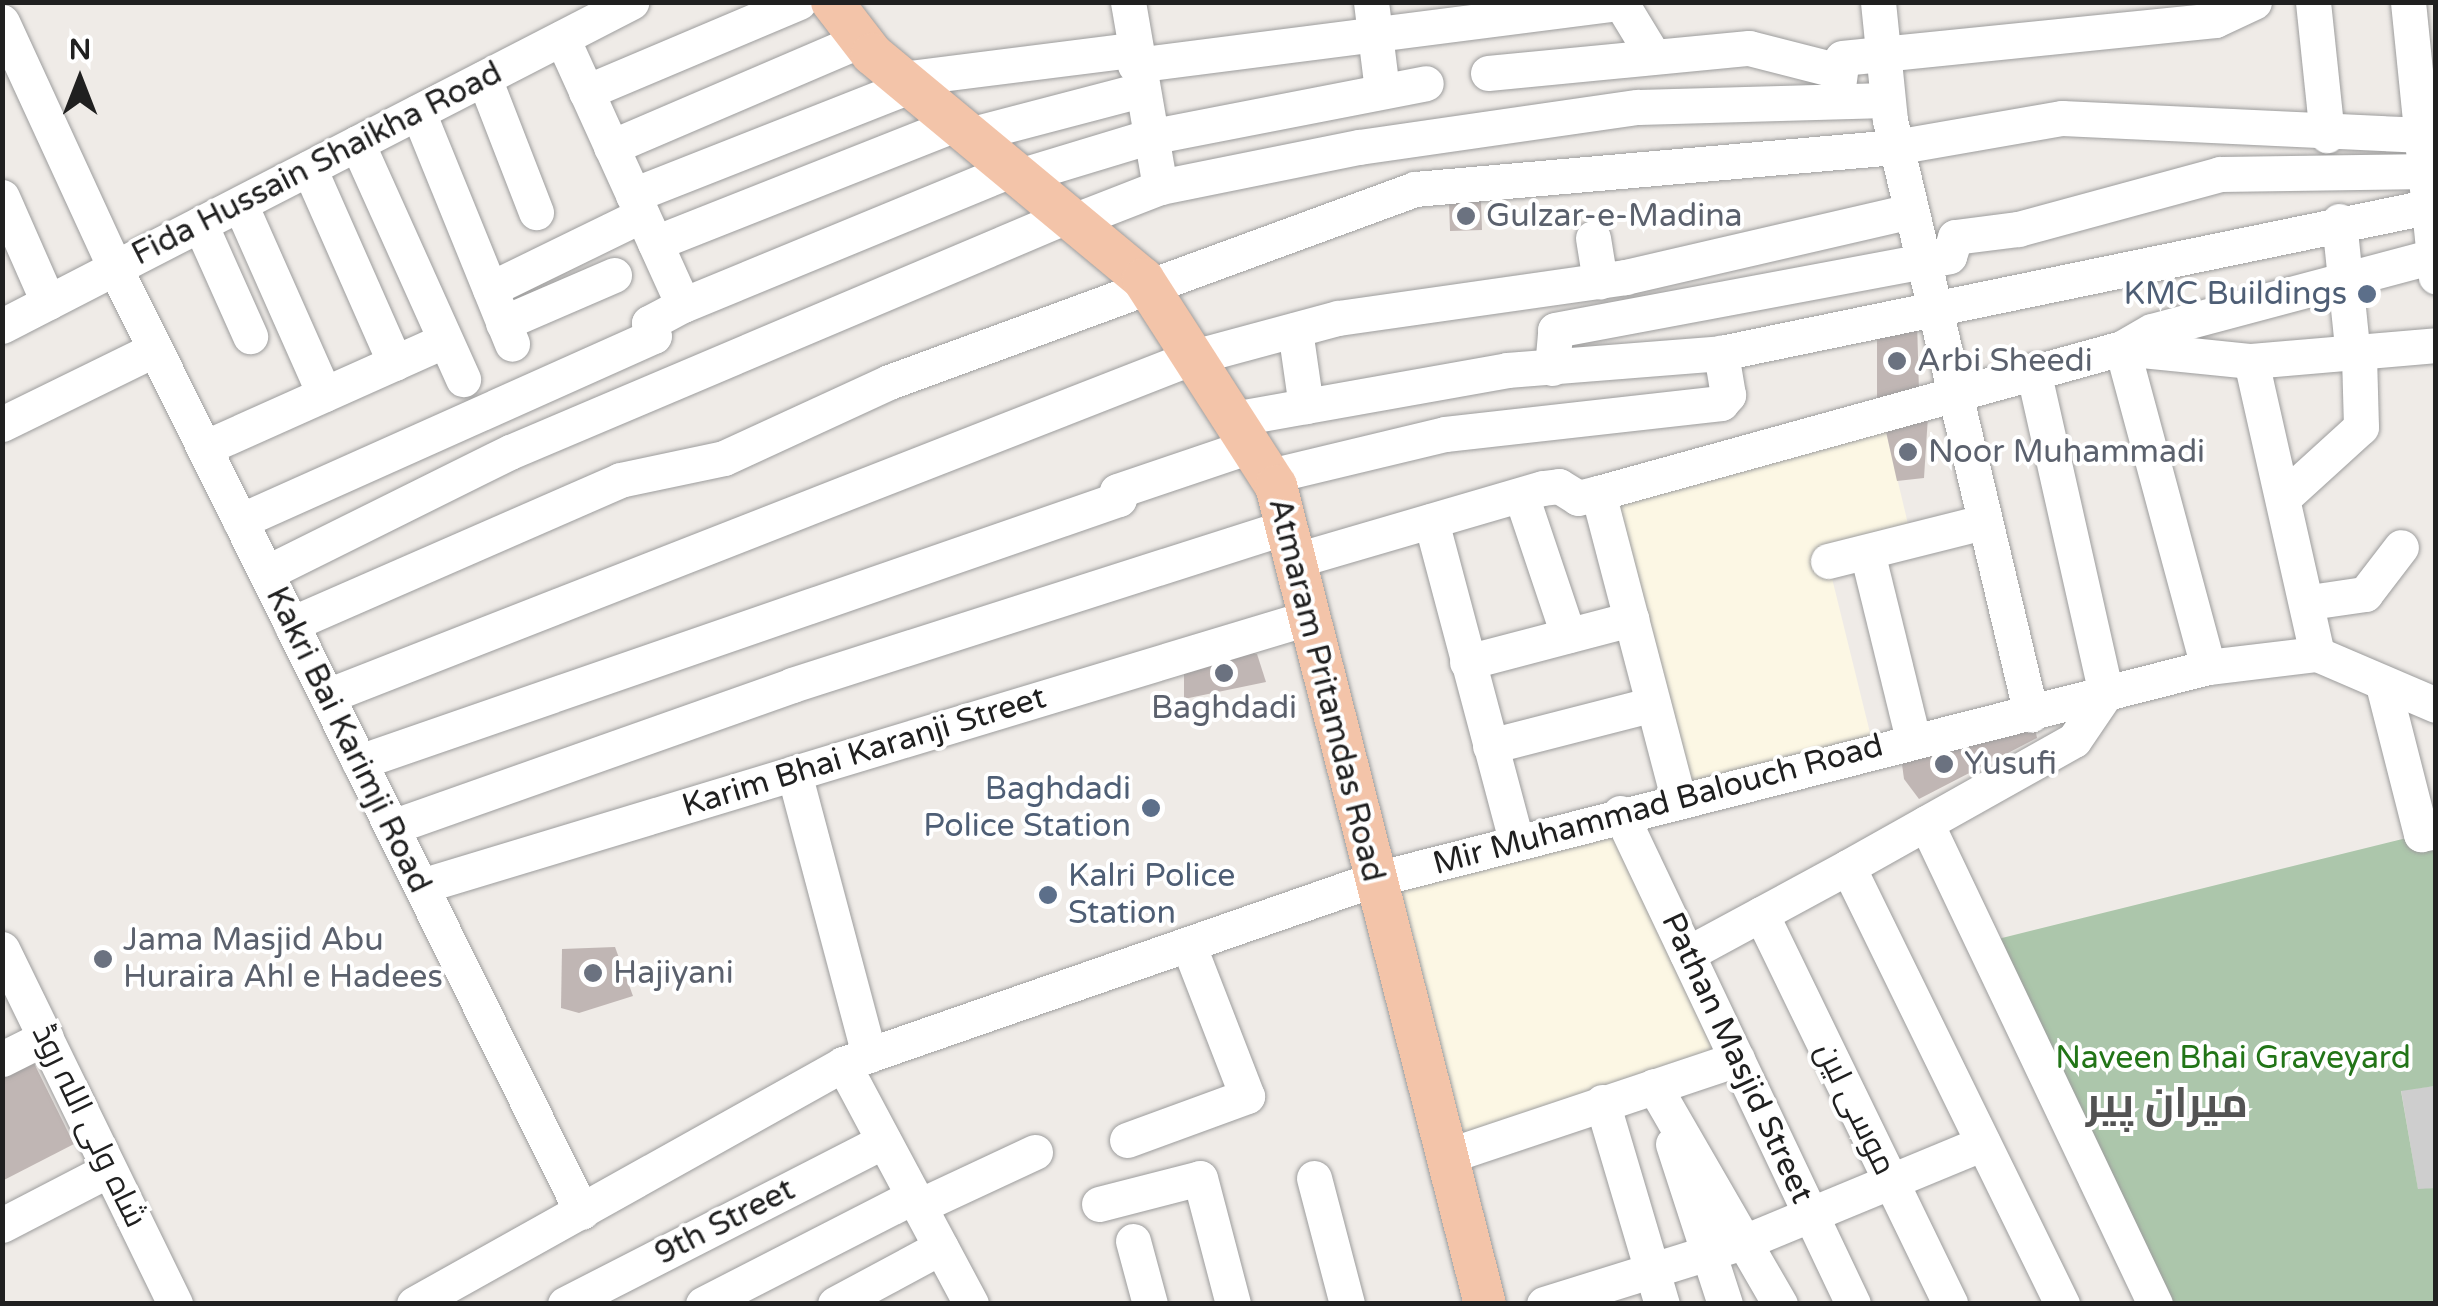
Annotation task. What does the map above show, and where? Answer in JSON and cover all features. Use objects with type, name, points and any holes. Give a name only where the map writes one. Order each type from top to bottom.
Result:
[{"type":"main road","name":"Atmaram Pritamdas Road","points":[[835,11],[906,82],[1147,286],[1251,447],[1290,544],[1372,880],[1485,1304]]},
{"type":"street","name":"Fida Hussain Shaikha Road","points":[[2,326],[631,2]]},
{"type":"street","points":[[1128,2],[1136,68],[1160,187]]},
{"type":"street","points":[[1878,2],[1896,147],[2030,714]]},
{"type":"street","points":[[2313,2],[2327,135]]},
{"type":"street","points":[[392,827],[792,685],[1290,544],[1431,521],[1559,486],[1578,498],[1906,411],[1952,391],[2122,348],[2152,330],[2345,278],[2434,266],[2433,194],[2408,2]]},
{"type":"street","points":[[643,218],[962,129],[1136,68],[1374,18],[1621,3],[1643,55],[1638,106]]},
{"type":"street","points":[[1835,86],[1842,58],[1884,60],[2214,20],[2243,3]]},
{"type":"street","points":[[586,92],[835,11]]},
{"type":"street","points":[[611,147],[835,11]]},
{"type":"street","points":[[1374,18],[1382,90]]},
{"type":"street","name":"Kakri Bai Karimji Road","points":[[2,22],[115,268],[582,1212]]},
{"type":"street","points":[[562,38],[683,305]]},
{"type":"street","points":[[1488,73],[1643,55],[1750,48],[1835,86],[1888,100]]},
{"type":"street","points":[[490,288],[643,218],[906,82],[1136,68]]},
{"type":"street","points":[[484,78],[536,212]]},
{"type":"street","points":[[240,521],[654,336],[649,323],[683,305],[1015,173],[1150,137],[1426,84]]},
{"type":"street","points":[[266,573],[527,444],[1070,219],[1160,187],[1359,147],[1638,106],[1835,86]]},
{"type":"street","points":[[418,112],[508,333],[614,275]]},
{"type":"street","points":[[292,624],[620,480],[724,458],[889,382],[1415,189],[1896,147],[2062,118],[2327,135],[2425,135]]},
{"type":"street","points":[[2179,127],[2184,185]]},
{"type":"street","points":[[2228,130],[2231,174]]},
{"type":"street","points":[[358,143],[462,379]]},
{"type":"street","points":[[310,168],[395,363]]},
{"type":"street","points":[[1552,368],[1555,330],[1949,256],[1954,236],[2018,229],[2231,174],[2433,194]]},
{"type":"street","points":[[1251,447],[1306,406],[1552,368],[1629,364],[1722,352],[1933,312],[2339,221],[2433,194]]},
{"type":"street","points":[[2,197],[48,302]]},
{"type":"street","points":[[240,204],[324,394]]},
{"type":"street","points":[[327,696],[1193,357],[1295,330],[1600,280],[1910,211]]},
{"type":"street","points":[[2284,497],[2360,427],[2356,356],[2339,221]]},
{"type":"street","points":[[200,224],[250,336]]},
{"type":"street","points":[[1593,238],[1600,280]]},
{"type":"street","points":[[1295,330],[1306,406]]},
{"type":"street","points":[[204,448],[445,340]]},
{"type":"street","points":[[2122,348],[2250,361],[2356,356],[2436,345]]},
{"type":"street","points":[[2122,348],[2208,667]]},
{"type":"street","points":[[2,424],[155,349]]},
{"type":"street","points":[[359,762],[1119,499],[1116,490],[1251,447],[1445,434],[1726,400],[1722,352]]},
{"type":"street","points":[[2250,361],[2310,602],[2317,654],[2436,705]]},
{"type":"street","points":[[1629,364],[1633,413]]},
{"type":"street","points":[[1687,954],[2074,740],[2106,693],[2033,370]]},
{"type":"street","points":[[1598,493],[1678,798]]},
{"type":"street","points":[[1521,495],[1568,635]]},
{"type":"street","points":[[1431,521],[1516,841]]},
{"type":"street","points":[[1828,562],[1982,522]]},
{"type":"street","points":[[2310,602],[2365,594],[2401,547]]},
{"type":"street","points":[[1867,552],[1913,739]]},
{"type":"street","name":"Karim Bhai Karanji Street","points":[[421,886],[1307,618]]},
{"type":"street","points":[[1467,662],[1631,619]]},
{"type":"street","name":"Mir Muhammad Balouch Road","points":[[414,1304],[856,1060],[1372,880],[1678,798],[2208,667],[2317,654]]},
{"type":"street","points":[[2383,685],[2421,834],[2436,831]]},
{"type":"street","points":[[1490,746],[1653,704]]},
{"type":"street","points":[[794,773],[856,1060],[884,1141],[971,1304]]},
{"type":"street","name":"Pathan Masjid Street","points":[[1620,813],[1853,1304]]},
{"type":"street","points":[[1926,823],[2155,1304]]},
{"type":"street","points":[[1848,866],[2062,1304]]},
{"type":"street","name":"موسی لین","points":[[1761,914],[1950,1304]]},
{"type":"street","points":[[1127,1140],[1246,1096],[1188,944]]},
{"type":"street","name":"شاہ ولی اللہ روڈ","points":[[2,949],[14,1000],[46,1037],[175,1304]]},
{"type":"street","points":[[2,1059],[46,1037]]},
{"type":"street","points":[[1444,1156],[1737,1059]]},
{"type":"street","points":[[1654,1086],[1749,1240],[1780,1304]]},
{"type":"street","points":[[1654,1086],[1725,1304]]},
{"type":"street","points":[[1602,1102],[1657,1287]]},
{"type":"street","name":"9th Street","points":[[565,1304],[884,1141]]},
{"type":"street","points":[[1544,1304],[1657,1287],[1709,1254],[1983,1143]]},
{"type":"street","points":[[704,1304],[916,1201],[1035,1152]]},
{"type":"street","points":[[2,1225],[108,1170]]},
{"type":"street","points":[[1099,1204],[1200,1178],[1232,1303]]},
{"type":"street","points":[[1314,1178],[1347,1304]]},
{"type":"street","points":[[1133,1242],[1150,1304]]},
{"type":"street","points":[[835,1304],[941,1247]]},
{"type":"shaded area","points":[[1885,427],[1912,541],[1828,562],[1874,749],[1678,798],[1598,493]]},
{"type":"shaded area","points":[[1620,813],[1737,1059],[1444,1157],[1372,880]]},
{"type":"shaded area","points":[[2435,1086],[2435,1188],[2418,1190],[2401,1090]]},
{"type":"green space","name":"Naveen Bhai Graveyard","points":[[2435,831],[2435,1086],[2401,1091],[2418,1189],[2435,1188],[2435,1303],[2157,1303],[1990,941]]},
{"type":"building","name":"Gulzar-e-Madina","points":[[1481,201],[1482,230],[1450,231],[1449,202]]},
{"type":"building","name":"Arbi Sheedi","points":[[1917,321],[1919,392],[1877,400],[1877,329]]},
{"type":"building","name":"Noor Muhammadi","points":[[1928,416],[1924,478],[1897,481],[1885,427]]},
{"type":"building","name":"Baghdadi","points":[[1232,648],[1257,654],[1266,682],[1184,699],[1184,663]]},
{"type":"building","name":"Yusufi","points":[[2033,719],[2037,738],[1919,799],[1904,779],[1900,749]]},
{"type":"building","name":"Hajiyani","points":[[615,947],[633,996],[579,1013],[561,1008],[562,949]]},
{"type":"building","points":[[28,1051],[74,1144],[2,1181],[2,1064]]},
{"type":"place","name":"Gulzar-e-Madina","points":[[1466,216]]},
{"type":"place","name":"KMC Buildings","points":[[2367,294]]},
{"type":"place","name":"Arbi Sheedi","points":[[1897,361]]},
{"type":"place","name":"Noor Muhammadi","points":[[1908,452]]},
{"type":"place","name":"Baghdadi","points":[[1224,673]]},
{"type":"place","name":"Yusufi","points":[[1944,764]]},
{"type":"place","name":"Baghdadi Police Station","points":[[1151,808]]},
{"type":"place","name":"Kalri Police Station","points":[[1048,895]]},
{"type":"place","name":"Jama Masjid Abu Huraira Ahl e Hadees","points":[[103,959]]},
{"type":"place","name":"Hajiyani","points":[[593,973]]},
{"type":"district","name":"میران پیر","points":[[2167,1104]]}]
